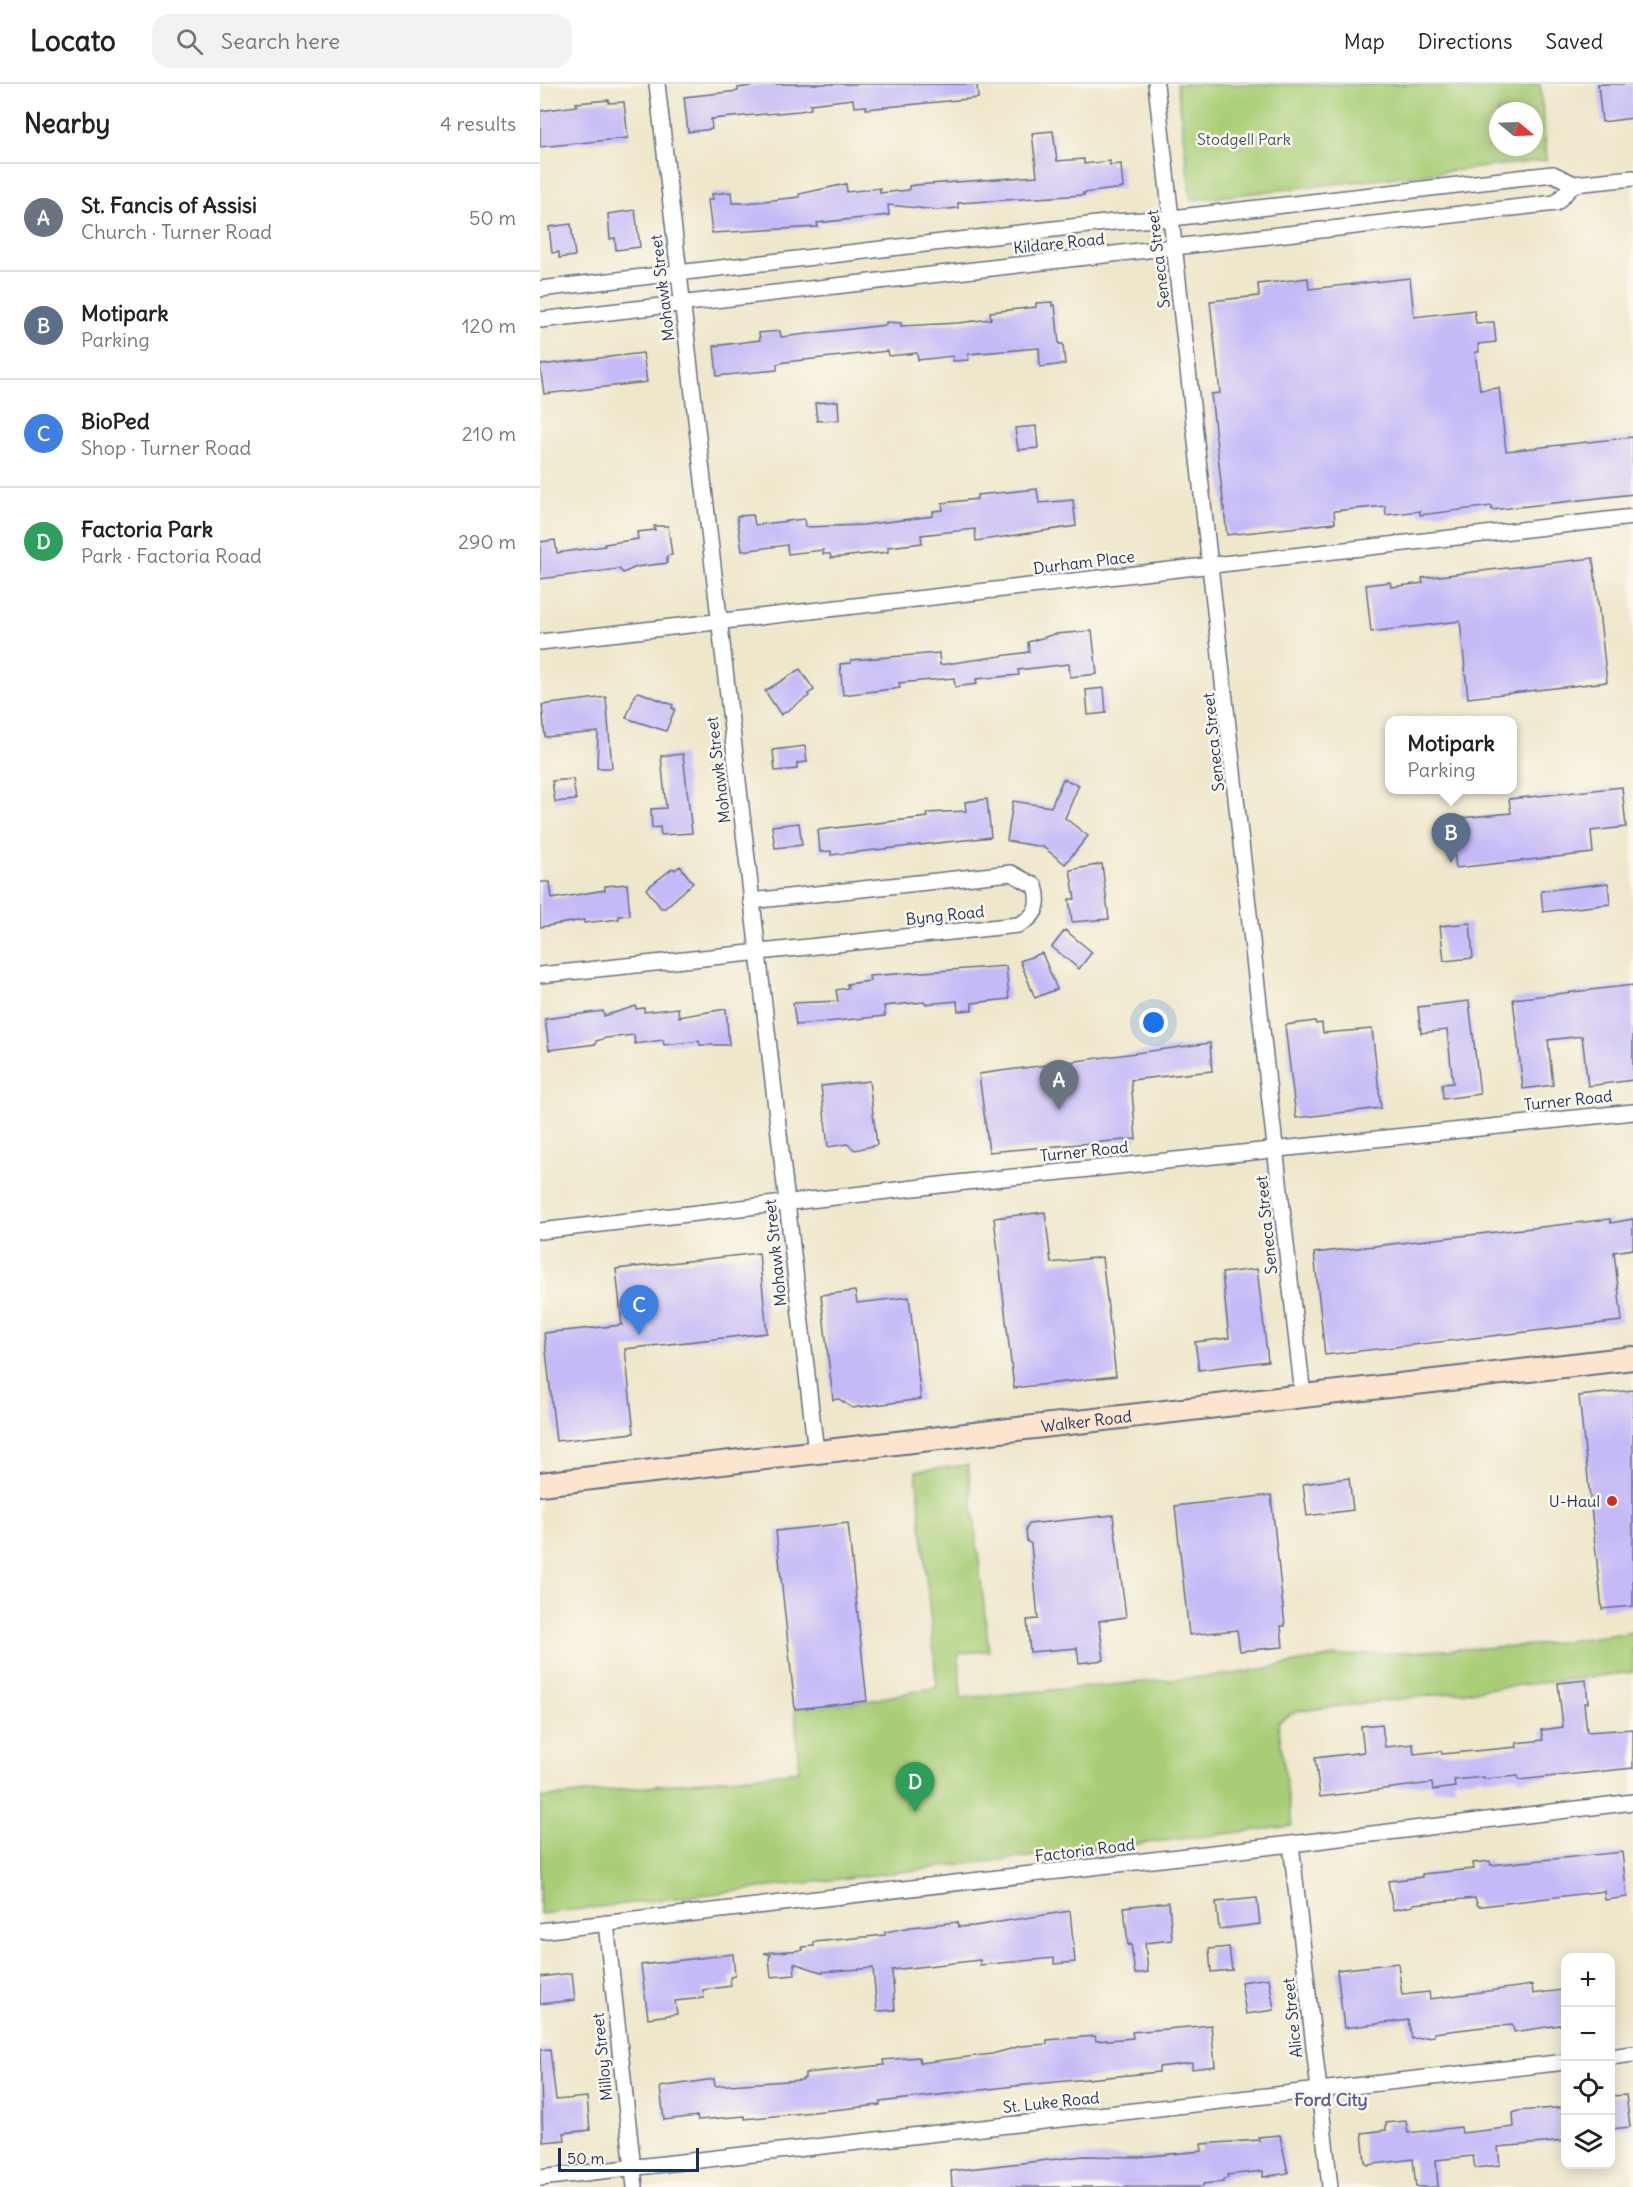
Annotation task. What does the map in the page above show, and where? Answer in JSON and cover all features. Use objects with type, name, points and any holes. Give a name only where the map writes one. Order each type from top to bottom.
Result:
[{"type":"main road","name":"Walker Road","points":[[540,1484],[1633,1358]]},
{"type":"street","name":"Mohawk Street","points":[[657,84],[816,1452]]},
{"type":"street","name":"Seneca Street","points":[[1156,84],[1303,1396]]},
{"type":"street","name":"Kildare Road","points":[[540,289],[1114,222],[1172,218],[1553,174],[1574,184],[1633,178]]},
{"type":"street","name":"Kildare Road","points":[[540,320],[1556,203],[1574,184]]},
{"type":"street","name":"Durham Place","points":[[540,642],[1633,518]]},
{"type":"street","name":"Byng Road","points":[[540,975],[1018,926],[1027,921],[1037,910],[1038,897],[1035,886],[1011,873],[751,901]]},
{"type":"street","name":"Turner Road","points":[[540,1231],[787,1202],[1633,1112]]},
{"type":"street","name":"Factoria Road","points":[[540,1930],[1291,1844],[1633,1802]]},
{"type":"street","name":"Alice Street","points":[[1291,1844],[1330,2187]]},
{"type":"street","name":"Milloy Street","points":[[606,1923],[634,2187]]},
{"type":"street","points":[[1615,2056],[1633,2054]]},
{"type":"street","name":"St. Luke Road","points":[[540,2178],[1561,2063]]},
{"type":"green space","name":"Stodgell Park","points":[[1177,84],[1540,84],[1542,102],[1489,102],[1489,156],[1543,156],[1543,117],[1547,160],[1191,200]]},
{"type":"green space","points":[[968,1465],[989,1651],[959,1653],[961,1698],[1234,1674],[1335,1656],[1534,1645],[1633,1632],[1633,1672],[1297,1711],[1278,1722],[1292,1826],[540,1914],[540,1798],[799,1771],[795,1709],[867,1701],[937,1687],[916,1471]]},
{"type":"building","points":[[764,84],[977,84],[978,98],[866,109],[866,106],[854,107],[853,99],[810,104],[811,109],[800,111],[711,119],[712,129],[688,132],[684,97],[738,91],[738,88]]},
{"type":"building","points":[[1598,84],[1633,84],[1633,118],[1602,122]]},
{"type":"building","points":[[609,100],[609,103],[624,102],[628,138],[540,147],[540,111],[577,106],[576,103]]},
{"type":"building","points":[[1053,131],[1057,161],[1084,159],[1084,164],[1110,161],[1110,165],[1121,164],[1123,188],[1083,193],[1084,195],[958,203],[958,208],[938,210],[888,205],[889,215],[817,223],[818,227],[712,233],[708,200],[713,199],[712,194],[731,192],[732,203],[746,203],[799,197],[799,194],[846,184],[847,192],[880,188],[880,193],[909,190],[909,186],[915,185],[1037,176],[1032,133]]},
{"type":"building","points":[[635,210],[640,247],[616,250],[615,238],[610,239],[608,214]]},
{"type":"building","points":[[571,224],[575,256],[559,258],[559,252],[552,253],[549,227]]},
{"type":"building","points":[[1308,278],[1309,289],[1410,278],[1414,317],[1474,310],[1476,323],[1494,322],[1496,342],[1478,344],[1479,352],[1475,352],[1480,390],[1499,388],[1506,451],[1633,437],[1633,494],[1492,510],[1492,506],[1420,515],[1420,511],[1386,515],[1385,506],[1334,511],[1335,523],[1227,535],[1211,394],[1220,393],[1210,301],[1259,296],[1258,284]]},
{"type":"building","points":[[1052,302],[1052,306],[1055,305],[1059,344],[1063,344],[1065,364],[1040,367],[1039,348],[968,354],[969,360],[953,361],[953,356],[918,360],[917,353],[889,356],[888,351],[785,362],[777,364],[777,370],[717,376],[714,346],[760,340],[759,333],[780,331],[781,337],[886,325],[886,322],[901,323],[901,326],[958,323],[991,319],[990,312],[1036,307],[1036,303]]},
{"type":"building","points":[[643,353],[647,382],[544,394],[540,365]]},
{"type":"building","points":[[838,401],[839,420],[817,421],[815,403]]},
{"type":"building","points":[[1036,426],[1038,448],[1018,450],[1015,428]]},
{"type":"building","points":[[1037,489],[1039,503],[1073,500],[1076,526],[976,541],[975,529],[921,535],[922,543],[888,547],[888,552],[831,558],[830,554],[823,554],[823,550],[788,554],[787,545],[742,551],[737,516],[753,515],[755,525],[804,519],[805,527],[863,525],[933,516],[933,511],[943,510],[942,503],[977,499],[977,495]]},
{"type":"building","points":[[654,526],[668,526],[672,555],[667,556],[667,563],[636,567],[623,573],[619,569],[540,579],[540,542],[555,540],[557,553],[638,539],[637,532],[655,530]]},
{"type":"building","points":[[1593,558],[1607,682],[1468,698],[1460,621],[1371,632],[1366,585],[1390,582],[1391,587],[1423,583],[1422,578]]},
{"type":"building","points":[[1092,631],[1097,674],[1070,677],[1069,664],[1018,670],[1019,675],[976,679],[977,684],[955,687],[954,678],[899,683],[900,688],[843,695],[840,664],[851,663],[851,660],[939,653],[940,665],[1029,652],[1028,642],[1055,634]]},
{"type":"building","points":[[800,669],[814,690],[781,715],[765,691]]},
{"type":"building","points":[[1104,688],[1106,713],[1088,715],[1086,690]]},
{"type":"building","points":[[639,692],[673,705],[672,708],[675,709],[666,731],[626,718],[636,693]]},
{"type":"building","points":[[606,697],[612,768],[597,768],[598,732],[545,737],[542,705]]},
{"type":"building","points":[[805,746],[807,762],[797,763],[797,769],[775,771],[773,750]]},
{"type":"building","points":[[683,754],[692,833],[661,835],[660,827],[652,828],[651,809],[666,808],[661,756]]},
{"type":"building","points":[[573,779],[576,800],[555,802],[552,781]]},
{"type":"building","points":[[1063,779],[1079,785],[1065,818],[1088,836],[1065,864],[1043,847],[1007,841],[1013,801],[1051,807]]},
{"type":"building","points":[[1622,787],[1626,827],[1591,831],[1593,853],[1456,868],[1451,819],[1511,813],[1509,799]]},
{"type":"building","points":[[987,799],[991,837],[831,855],[831,851],[820,852],[818,830],[928,817],[927,813],[966,811],[965,802]]},
{"type":"building","points":[[799,823],[802,845],[775,848],[772,826]]},
{"type":"building","points":[[1102,864],[1109,919],[1072,922],[1069,899],[1075,899],[1070,870]]},
{"type":"building","points":[[680,866],[693,883],[665,908],[661,908],[646,889],[673,868],[675,870]]},
{"type":"building","points":[[540,882],[550,882],[552,899],[605,890],[605,886],[627,884],[630,915],[619,916],[619,919],[584,923],[584,920],[540,927]]},
{"type":"building","points":[[1608,883],[1610,904],[1543,912],[1541,891]]},
{"type":"building","points":[[1470,923],[1473,958],[1444,961],[1440,926]]},
{"type":"building","points":[[1065,930],[1092,952],[1079,969],[1052,947]]},
{"type":"building","points":[[1042,953],[1057,989],[1035,998],[1020,961]]},
{"type":"building","points":[[1006,966],[1009,999],[972,1003],[972,1010],[958,1011],[957,1001],[925,1004],[924,1002],[884,1006],[885,1016],[796,1025],[793,1003],[838,1001],[836,990],[848,988],[847,984],[870,981],[869,976]]},
{"type":"building","points":[[1633,985],[1633,1080],[1588,1086],[1582,1036],[1548,1040],[1553,1085],[1523,1089],[1513,999]]},
{"type":"building","points":[[1469,1001],[1480,1094],[1443,1099],[1442,1084],[1453,1083],[1447,1030],[1421,1033],[1418,1007]]},
{"type":"building","points":[[636,1006],[636,1009],[644,1008],[644,1012],[678,1008],[679,1017],[726,1009],[729,1045],[700,1045],[699,1041],[664,1045],[663,1040],[635,1044],[634,1035],[606,1038],[596,1041],[596,1044],[549,1050],[545,1019],[603,1011],[604,1016]]},
{"type":"building","points":[[1315,1021],[1316,1024],[1322,1023],[1323,1033],[1372,1029],[1381,1108],[1296,1118],[1285,1025]]},
{"type":"building","points":[[1210,1043],[1212,1071],[1131,1080],[1136,1139],[989,1152],[979,1074]]},
{"type":"building","points":[[869,1081],[877,1145],[855,1150],[847,1144],[828,1147],[821,1086]]},
{"type":"building","points":[[1045,1212],[1051,1263],[1102,1257],[1116,1376],[1014,1388],[994,1218]]},
{"type":"building","points":[[1610,1219],[1611,1223],[1633,1219],[1633,1249],[1614,1252],[1622,1321],[1325,1355],[1314,1253]]},
{"type":"building","points":[[759,1253],[767,1333],[625,1349],[634,1433],[556,1441],[544,1333],[622,1325],[616,1269]]},
{"type":"building","points":[[1257,1269],[1268,1361],[1199,1370],[1195,1342],[1229,1338],[1222,1273]]},
{"type":"building","points":[[855,1291],[857,1303],[909,1297],[921,1399],[852,1408],[839,1399],[833,1400],[821,1295]]},
{"type":"building","name":"U-Haul","points":[[1633,1390],[1633,1606],[1602,1609],[1579,1396]]},
{"type":"building","points":[[1349,1478],[1353,1510],[1307,1516],[1303,1484]]},
{"type":"building","points":[[1271,1495],[1285,1626],[1281,1626],[1283,1647],[1240,1651],[1237,1630],[1189,1635],[1175,1506]]},
{"type":"building","points":[[1113,1515],[1126,1617],[1099,1621],[1104,1660],[1079,1663],[1077,1648],[1030,1652],[1027,1620],[1038,1619],[1031,1544],[1027,1541],[1026,1529],[1029,1524]]},
{"type":"building","points":[[848,1523],[867,1701],[795,1709],[776,1531]]},
{"type":"building","points":[[1586,1680],[1588,1703],[1584,1703],[1587,1732],[1633,1729],[1633,1768],[1519,1780],[1518,1776],[1484,1779],[1484,1777],[1454,1780],[1455,1787],[1433,1790],[1432,1783],[1320,1797],[1315,1758],[1364,1752],[1361,1726],[1382,1724],[1385,1747],[1413,1744],[1414,1754],[1441,1751],[1442,1754],[1517,1747],[1516,1743],[1543,1740],[1541,1730],[1563,1727],[1558,1683]]},
{"type":"building","points":[[1622,1852],[1627,1897],[1605,1900],[1604,1891],[1482,1906],[1478,1906],[1475,1898],[1413,1904],[1413,1906],[1393,1910],[1388,1881],[1422,1877],[1422,1874],[1474,1869],[1473,1863],[1490,1861],[1491,1865]]},
{"type":"building","points":[[1257,1898],[1260,1924],[1219,1929],[1216,1902]]},
{"type":"building","points":[[1169,1902],[1172,1940],[1145,1943],[1148,1972],[1135,1974],[1131,1944],[1128,1945],[1124,1907]]},
{"type":"building","points":[[1070,1911],[1075,1962],[1054,1964],[1054,1958],[980,1965],[980,1960],[892,1970],[895,2010],[877,2011],[873,1968],[821,1972],[794,1963],[795,1975],[771,1977],[769,1958],[771,1955],[764,1953],[803,1950],[802,1947],[814,1946],[814,1942],[885,1935],[885,1932],[911,1927],[957,1922],[958,1927],[974,1926]]},
{"type":"building","points":[[1229,1947],[1232,1970],[1211,1972],[1209,1949]]},
{"type":"building","points":[[733,1954],[735,1976],[730,1977],[731,1986],[703,1990],[704,1998],[675,2001],[677,2014],[648,2018],[641,1965]]},
{"type":"building","points":[[1398,1963],[1402,1995],[1429,1992],[1430,1999],[1532,1985],[1533,1994],[1561,1990],[1561,2025],[1514,2032],[1513,2025],[1483,2027],[1434,2033],[1434,2036],[1412,2039],[1408,2020],[1344,2028],[1337,1970]]},
{"type":"building","points":[[572,1973],[575,2000],[540,2004],[540,1977]]},
{"type":"building","points":[[1269,1978],[1274,2010],[1246,2014],[1241,1982]]},
{"type":"building","points":[[1211,2025],[1215,2066],[1192,2069],[1192,2063],[1159,2067],[1159,2072],[1015,2086],[880,2102],[880,2105],[745,2119],[745,2116],[698,2120],[697,2116],[664,2120],[660,2087],[714,2079],[715,2086],[801,2080],[805,2078],[805,2073],[884,2065],[883,2060],[919,2057],[920,2063],[992,2054],[1021,2046],[1047,2044],[1047,2040],[1095,2036],[1096,2041],[1133,2038],[1132,2032]]},
{"type":"building","points":[[550,2049],[556,2100],[587,2097],[590,2130],[564,2133],[565,2140],[543,2142],[540,2050]]},
{"type":"building","points":[[1626,2095],[1630,2127],[1615,2129],[1615,2096]]},
{"type":"building","points":[[1561,2107],[1561,2141],[1498,2147],[1500,2165],[1475,2168],[1473,2156],[1436,2160],[1438,2187],[1416,2187],[1413,2159],[1367,2165],[1365,2162],[1362,2133],[1386,2130],[1386,2123],[1406,2121],[1408,2133],[1461,2127],[1462,2133],[1514,2127],[1513,2113]]},
{"type":"building","points":[[1280,2135],[1288,2173],[1263,2177],[1263,2171],[1227,2175],[1228,2178],[1223,2179],[1223,2182],[1203,2184],[1203,2187],[952,2187],[951,2171],[1083,2156],[1139,2157],[1202,2151],[1201,2144],[1259,2140],[1258,2137]]},
{"type":"place","name":"Motipark","points":[[1451,863]]},
{"type":"place","name":"St. Fancis of Assisi","points":[[1059,1110]]},
{"type":"place","name":"BioPed","points":[[639,1335]]},
{"type":"place","name":"U-Haul","points":[[1612,1501]]},
{"type":"place","name":"Factoria Park","points":[[915,1812]]},
{"type":"district","name":"Ford City","points":[[1331,2100]]}]
